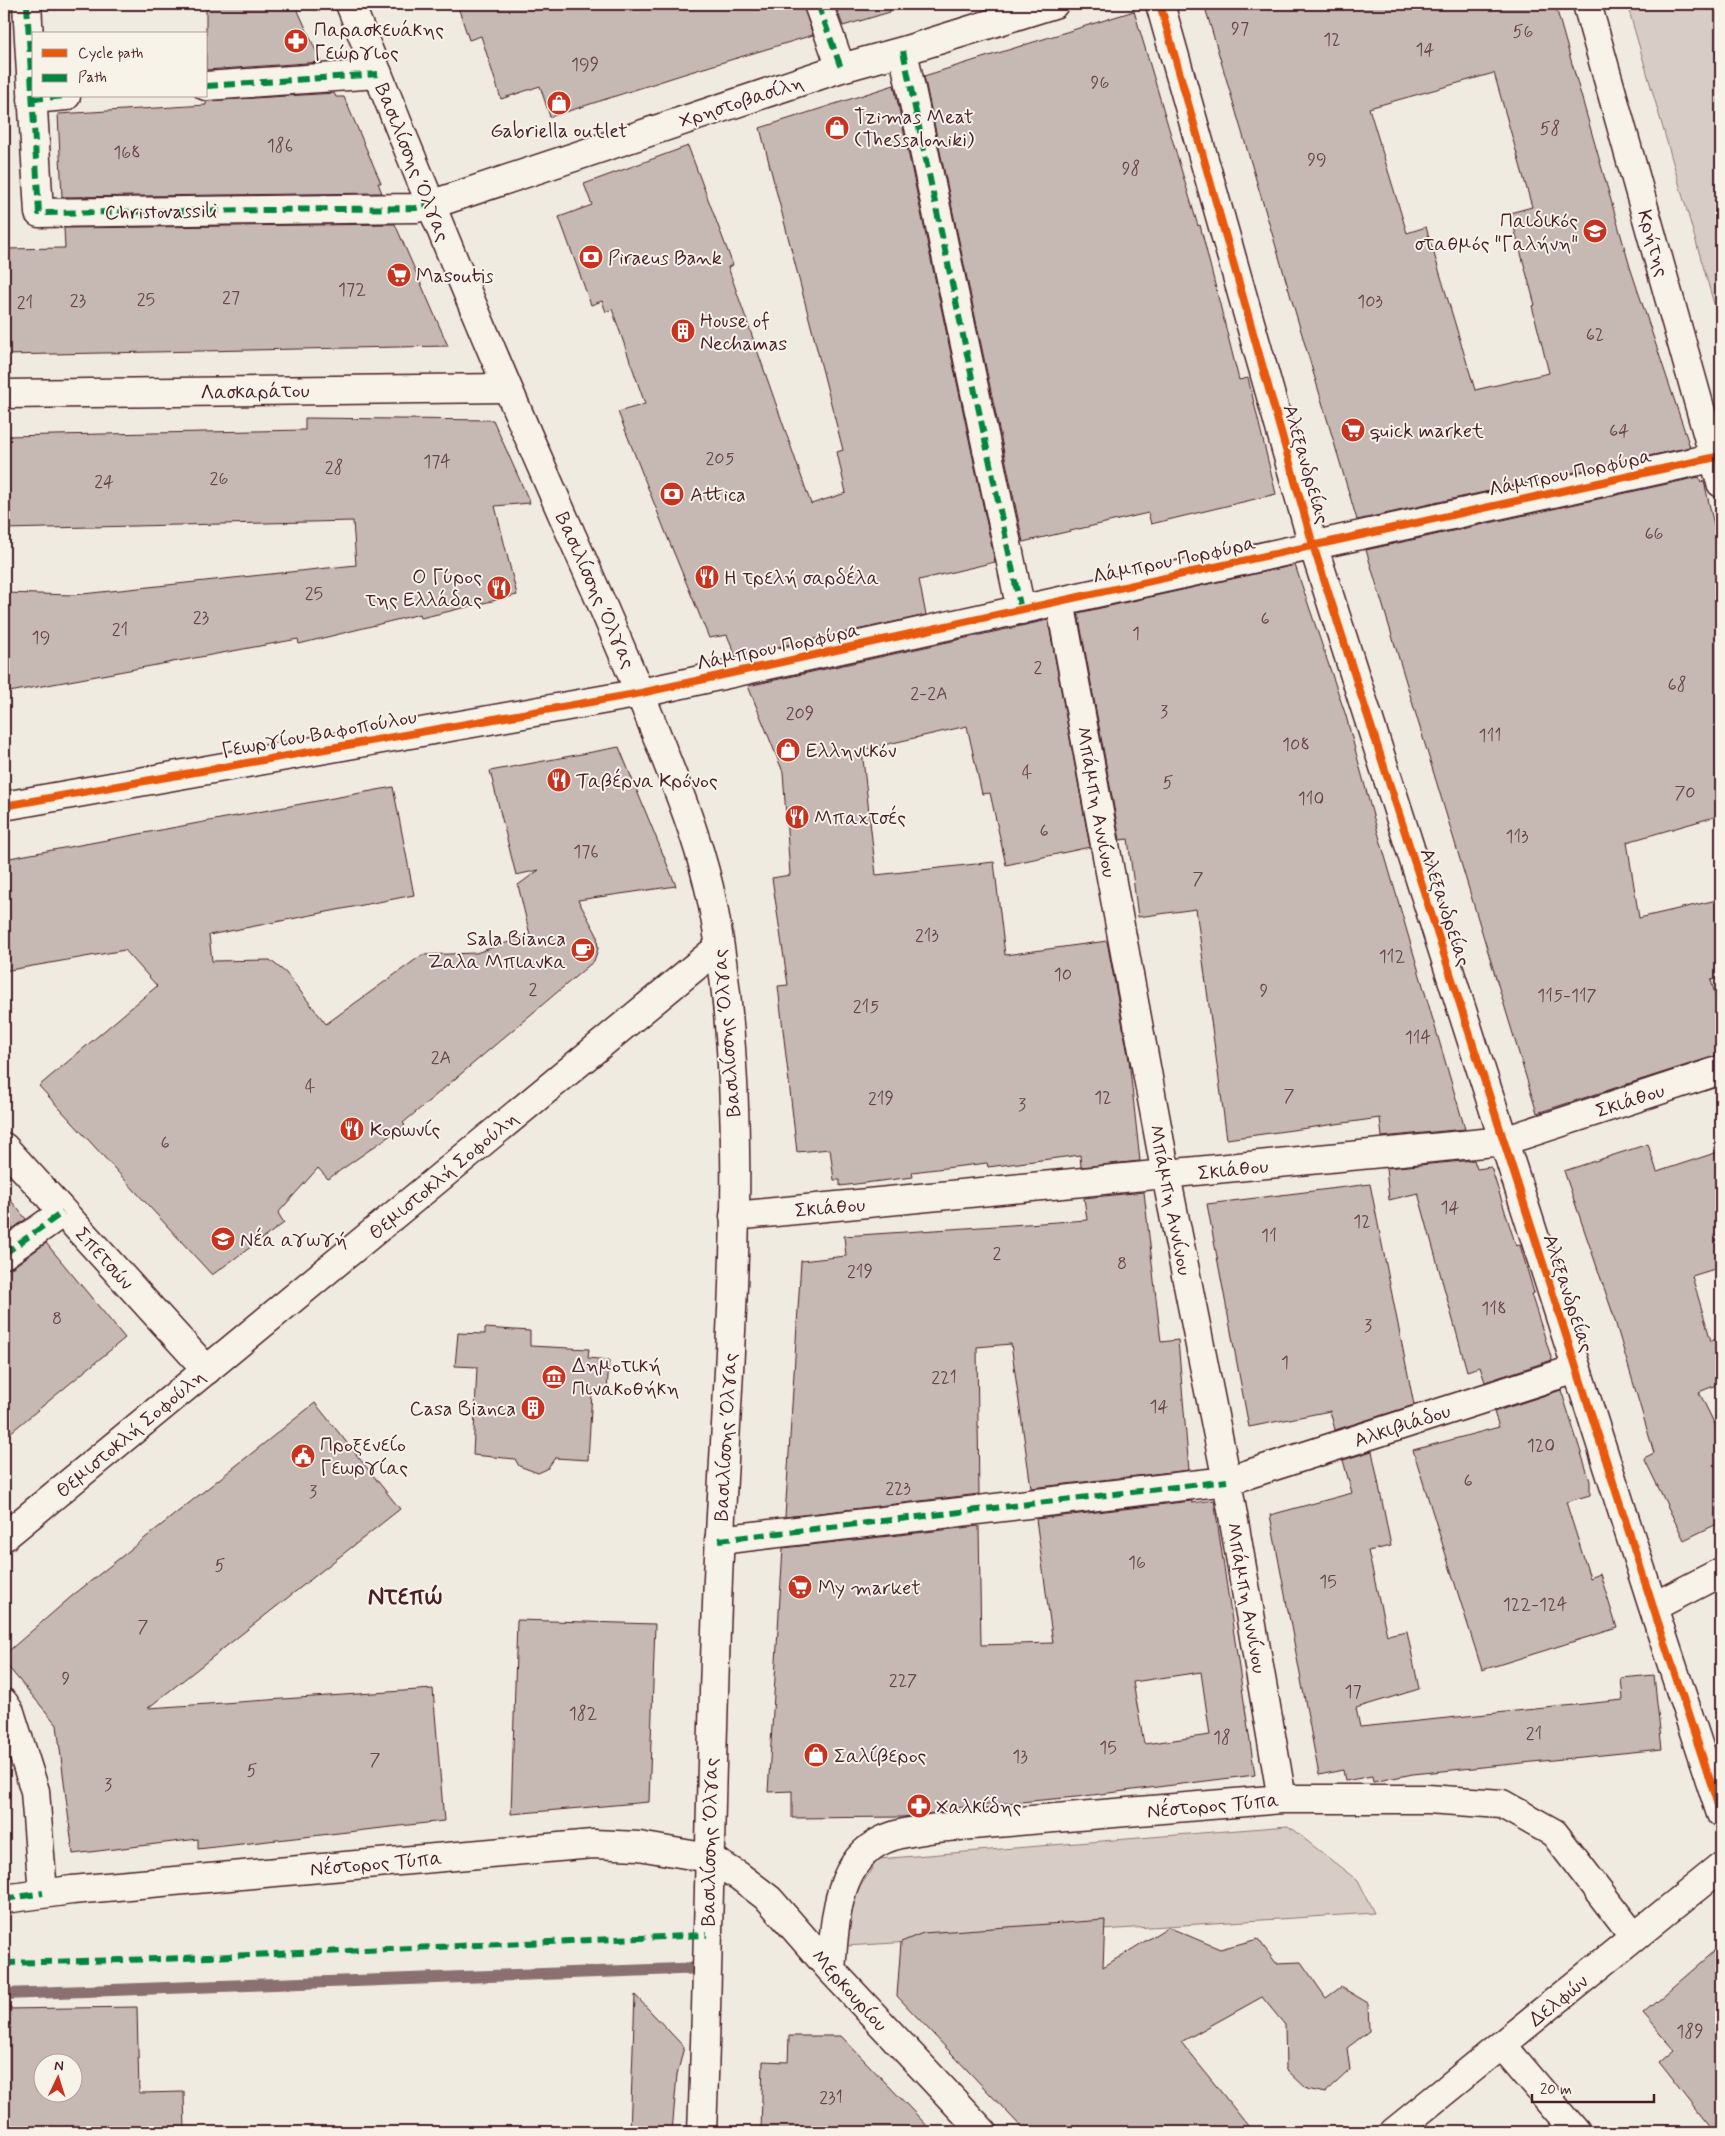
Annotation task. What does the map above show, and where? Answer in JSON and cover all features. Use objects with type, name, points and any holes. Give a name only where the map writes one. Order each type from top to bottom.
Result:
[{"type":"street","points":[[27,4],[32,99],[43,98]]},
{"type":"street","name":"Βασιλίσσης Όλγας","points":[[350,4],[430,205],[507,388],[641,693],[692,825],[713,905],[728,1018],[732,1082],[734,1216],[720,1540],[702,2132]]},
{"type":"street","points":[[818,4],[841,68]]},
{"type":"street","name":"Χρηστοβασίλη","points":[[430,205],[841,68],[903,51],[1054,4]]},
{"type":"street","name":"Αλεξανδρείας","points":[[1160,4],[1313,545],[1576,1369],[1721,1814]]},
{"type":"street","name":"Κρήτης","points":[[1587,4],[1719,465]]},
{"type":"street","points":[[903,51],[1021,610]]},
{"type":"street","points":[[208,86],[378,74]]},
{"type":"street","name":"Christovassili","points":[[32,99],[39,212],[416,208],[430,205]]},
{"type":"street","name":"Λασκαράτου","points":[[4,394],[507,388]]},
{"type":"street","name":"Λάμπρου Πορφύρα","points":[[641,693],[1313,545],[1719,465]]},
{"type":"street","name":"Μπάμπη Αννίνου","points":[[1060,601],[1166,1176],[1227,1482],[1282,1799]]},
{"type":"street","name":"Γεωργίου Βαφοπούλου","points":[[4,806],[641,693]]},
{"type":"street","name":"Θεμιστοκλή Σοφούλη","points":[[4,1537],[719,947]]},
{"type":"street","name":"Σκιάθου","points":[[734,1216],[1166,1176],[1504,1141],[1721,1070]]},
{"type":"street","name":"Σπετσών","points":[[4,1147],[207,1370]]},
{"type":"street","points":[[4,1254],[63,1212]]},
{"type":"street","name":"Αλκιβιάδου","points":[[720,1540],[1227,1482],[1576,1369]]},
{"type":"street","points":[[1653,1607],[1721,1572]]},
{"type":"street","points":[[4,1703],[10,1712],[35,1791],[43,1893]]},
{"type":"street","name":"Νέστορος Τύπα","points":[[831,1970],[836,1914],[850,1871],[864,1851],[884,1839],[902,1833],[936,1828],[1282,1799],[1427,1799],[1502,1804],[1554,1833],[1634,1937]]},
{"type":"street","name":"Νέστορος Τύπα","points":[[4,1899],[43,1893],[593,1844],[639,1846],[709,1858]]},
{"type":"street","name":"Μερκουρίου","points":[[709,1858],[739,1876],[769,1899],[831,1970],[983,2132]]},
{"type":"street","name":"Δελφών","points":[[1394,2132],[1721,1867]]},
{"type":"street","points":[[1502,2045],[1576,2132]]},
{"type":"shaded area","points":[[1627,4],[1721,4],[1721,328]]},
{"type":"shaded area","points":[[1288,1826],[1358,1881],[1374,1913],[846,1946],[853,1898],[878,1859]]},
{"type":"building","points":[[206,4],[295,4],[321,62],[208,70],[208,32],[206,32]]},
{"type":"building","points":[[457,4],[803,4],[813,35],[550,117],[540,86],[501,99],[481,36],[469,40]]},
{"type":"building","points":[[835,4],[889,4],[890,12],[843,26]]},
{"type":"building","points":[[1204,4],[1555,4],[1630,267],[1690,447],[1357,520]],"holes":[[[1494,73],[1532,207],[1510,213],[1535,305],[1532,306],[1549,373],[1475,390],[1426,227],[1407,233],[1369,108]]]},
{"type":"building","points":[[1134,11],[1198,226],[1200,225],[1239,380],[1248,378],[1276,494],[1151,524],[1148,513],[1023,542],[924,76]]},
{"type":"building","points":[[894,85],[995,562],[919,580],[926,615],[736,656],[727,635],[709,638],[667,536],[618,412],[645,404],[612,309],[606,312],[602,301],[591,305],[559,217],[592,205],[584,184],[688,146],[733,265],[728,267],[811,504],[846,493],[837,452],[843,450],[760,128]]},
{"type":"building","points":[[334,93],[336,97],[344,97],[381,183],[378,183],[382,193],[62,197],[58,114],[206,105],[206,101]]},
{"type":"building","points":[[395,224],[448,346],[4,355],[4,249],[65,248],[64,228]]},
{"type":"building","points":[[305,418],[493,420],[530,503],[495,506],[517,595],[421,618],[420,614],[299,644],[298,639],[4,693],[4,593],[73,595],[356,565],[353,521],[4,529],[4,436],[305,430]]},
{"type":"building","points":[[1699,477],[1701,482],[1704,481],[1721,556],[1721,815],[1627,842],[1639,918],[1721,899],[1721,978],[1711,980],[1721,1016],[1721,1054],[1537,1113],[1366,550]]},
{"type":"building","points":[[1295,565],[1346,716],[1372,812],[1465,1129],[1382,1137],[1380,1118],[1227,1139],[1196,909],[1138,917],[1128,839],[1120,840],[1078,613]]},
{"type":"building","points":[[1048,620],[1090,847],[1006,865],[990,793],[982,794],[967,726],[862,750],[876,875],[994,862],[1005,955],[1107,941],[1129,1060],[1140,1161],[1081,1167],[1080,1155],[988,1167],[987,1163],[912,1172],[913,1177],[840,1186],[840,1180],[834,1180],[830,1149],[797,1152],[778,986],[788,985],[772,878],[790,875],[783,772],[748,686]]},
{"type":"building","points":[[619,747],[676,886],[578,900],[597,935],[598,949],[594,961],[403,1123],[405,1125],[328,1179],[318,1168],[278,1213],[284,1223],[212,1275],[39,1086],[157,986],[125,950],[4,971],[4,859],[393,787],[414,895],[209,935],[212,961],[270,960],[286,973],[326,1024],[422,955],[476,953],[530,935],[518,885],[539,870],[516,875],[490,771]]},
{"type":"building","points":[[1648,1144],[1657,1172],[1721,1151],[1721,1267],[1692,1276],[1711,1341],[1721,1337],[1721,1383],[1699,1392],[1721,1437],[1721,1522],[1684,1540],[1644,1458],[1654,1453],[1612,1311],[1564,1171]]},
{"type":"building","points":[[1474,1160],[1477,1169],[1491,1167],[1516,1246],[1520,1245],[1534,1293],[1531,1294],[1552,1360],[1485,1382],[1480,1367],[1467,1371],[1418,1193],[1389,1200],[1386,1168]]},
{"type":"building","points":[[1370,1184],[1414,1405],[1335,1430],[1330,1411],[1249,1427],[1207,1204]]},
{"type":"building","points":[[4,1192],[26,1219],[4,1235]]},
{"type":"building","points":[[1144,1192],[1161,1342],[1178,1340],[1189,1470],[1031,1488],[1011,1344],[977,1347],[979,1494],[785,1517],[801,1261],[846,1256],[844,1236],[1087,1220],[1084,1198]]},
{"type":"building","points":[[46,1243],[125,1338],[4,1438],[4,1269],[13,1267]]},
{"type":"building","name":"Casa Bianca","points":[[485,1328],[530,1331],[530,1346],[589,1349],[588,1358],[609,1360],[607,1392],[592,1392],[588,1460],[555,1458],[547,1469],[538,1473],[519,1466],[515,1459],[473,1455],[477,1367],[455,1366],[458,1333],[485,1334]]},
{"type":"building","points":[[1561,1390],[1590,1481],[1590,1495],[1566,1502],[1590,1578],[1600,1574],[1617,1628],[1482,1670],[1413,1450],[1499,1427],[1494,1412]]},
{"type":"building","points":[[315,1403],[400,1509],[148,1708],[433,1689],[444,1821],[198,1849],[198,1839],[73,1854],[57,1725],[4,1662],[4,1655],[72,1596]]},
{"type":"building","points":[[1372,1451],[1391,1546],[1368,1551],[1387,1635],[1407,1631],[1419,1689],[1356,1708],[1360,1727],[1623,1700],[1621,1678],[1654,1675],[1662,1749],[1413,1774],[1373,1782],[1372,1776],[1345,1781],[1343,1770],[1319,1775],[1270,1515],[1352,1493],[1343,1460]]},
{"type":"building","points":[[1214,1500],[1255,1775],[1076,1797],[953,1808],[953,1811],[903,1817],[792,1818],[792,1791],[768,1792],[783,1548],[979,1526],[981,1645],[1053,1643],[1036,1519],[1192,1501],[1192,1503]],"holes":[[[1201,1672],[1210,1735],[1144,1744],[1133,1682]]]},
{"type":"building","points":[[517,1620],[655,1624],[649,1802],[511,1814]]},
{"type":"building","points":[[1105,1920],[1103,1967],[1168,1927],[1220,1949],[1258,1939],[1276,1963],[1301,1962],[1326,1998],[1341,1987],[1368,2003],[1369,2031],[1347,2048],[1350,2070],[1325,2093],[1307,2089],[1286,2069],[1285,2025],[1262,1997],[1181,2042],[1253,2132],[1026,2132],[897,1996],[901,1942],[923,1933]]},
{"type":"building","points":[[1721,1946],[1721,2132],[1714,2132],[1659,2062],[1674,2049],[1643,2013]]},
{"type":"building","points":[[635,1995],[684,2047],[677,2075],[672,2132],[630,2132]]},
{"type":"building","points":[[137,2007],[139,2093],[184,2092],[185,2132],[4,2132],[4,2009]]},
{"type":"building","points":[[789,2036],[841,2036],[933,2132],[761,2132],[763,2061],[788,2062]]},
{"type":"waterway","points":[[4,1994],[706,1968]]},
{"type":"marked path","points":[[27,4],[32,91]]},
{"type":"marked path","points":[[818,4],[841,68]]},
{"type":"marked path","points":[[903,51],[1021,610]]},
{"type":"marked path","points":[[208,86],[378,74]]},
{"type":"marked path","points":[[32,98],[39,213],[416,208],[430,205]]},
{"type":"marked path","points":[[32,99],[43,98]]},
{"type":"marked path","points":[[4,1254],[63,1212]]},
{"type":"marked path","points":[[719,1540],[1227,1481]]},
{"type":"marked path","points":[[4,1899],[43,1893]]},
{"type":"marked path","points":[[4,1963],[161,1959],[707,1935]]},
{"type":"cycle path","points":[[1160,4],[1313,545],[1721,1814]]},
{"type":"cycle path","points":[[4,806],[641,693],[1721,456]]},
{"type":"place","name":"Παρασκευάκης Γεώργιος","points":[[296,41]]},
{"type":"place","name":"Gabriella outlet","points":[[559,103]]},
{"type":"place","name":"Tzimas Meat (Thessaloniki)","points":[[837,128]]},
{"type":"place","name":"Παιδικός σταθμός \"Γαλήνη\"","points":[[1595,231]]},
{"type":"place","name":"Piraeus Bank","points":[[591,257]]},
{"type":"place","name":"Masoutis","points":[[399,275]]},
{"type":"place","name":"House of Nechamas","points":[[683,331]]},
{"type":"place","name":"quick market","points":[[1353,430]]},
{"type":"place","name":"Attica","points":[[672,494]]},
{"type":"place","name":"Η τρελή σαρδέλα","points":[[707,577]]},
{"type":"place","name":"Ο Γύρος της Ελλάδας","points":[[499,588]]},
{"type":"place","name":"Ελληνικόν","points":[[788,750]]},
{"type":"place","name":"Ταβέρνα Κρόνος","points":[[559,780]]},
{"type":"place","name":"Μπαχτσές","points":[[797,817]]},
{"type":"place","name":"Sala Bianca Ζαλα Μπιανκα","points":[[583,950]]},
{"type":"place","name":"Κορωνίς","points":[[352,1129]]},
{"type":"place","name":"Νέα αγωγή","points":[[223,1239]]},
{"type":"place","name":"Δημοτική Πινακοθήκη","points":[[554,1377]]},
{"type":"place","name":"Casa Bianca","points":[[533,1408]]},
{"type":"place","name":"Προξενείο Γεωργίας","points":[[303,1456]]},
{"type":"place","name":"My market","points":[[800,1587]]},
{"type":"place","name":"Σαλίβερος","points":[[816,1755]]},
{"type":"place","name":"Χαλκίδης","points":[[919,1806]]},
{"type":"district","name":"Ντεπώ","points":[[405,1595]]}]
